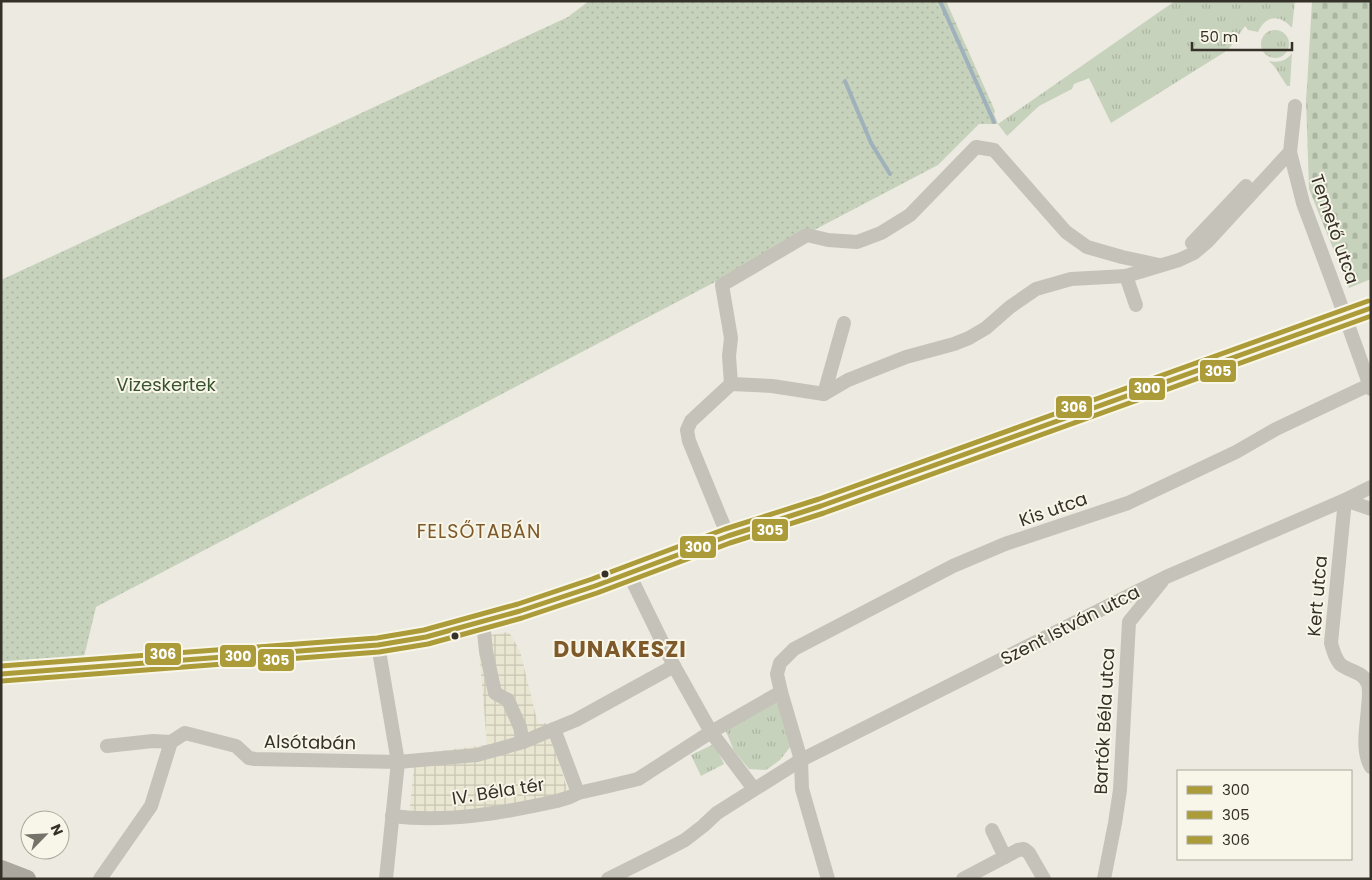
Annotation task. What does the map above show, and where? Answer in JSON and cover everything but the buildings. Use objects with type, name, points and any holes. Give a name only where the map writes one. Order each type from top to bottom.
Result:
[{"type":"main road","points":[[1,674],[378,645],[426,637],[483,622],[630,574],[728,536],[821,506],[1371,308]]},
{"type":"main road","points":[[1,869],[27,879]]},
{"type":"street","points":[[728,536],[689,441],[688,430],[690,421],[731,384],[772,386],[824,394],[848,380],[906,357],[969,338],[986,328],[1010,307],[1036,290],[1071,279],[1126,276],[1194,253],[1208,242],[1290,152],[1295,106]]},
{"type":"street","points":[[731,384],[729,356],[731,338],[722,285],[806,235],[828,240],[857,242],[881,233],[910,215],[976,147],[994,150],[1066,232],[1087,246],[1122,257],[1162,265]]},
{"type":"street","points":[[1192,243],[1261,170],[1290,152]]},
{"type":"street","name":"Temető utca","points":[[1290,152],[1303,203],[1370,387]]},
{"type":"street","points":[[1126,276],[1136,305]]},
{"type":"street","points":[[824,394],[844,324]]},
{"type":"street","name":"Kis utca","points":[[828,879],[802,789],[800,760],[781,692],[778,674],[780,663],[794,649],[954,566],[1006,544],[1128,503],[1236,452],[1276,429],[1370,387]]},
{"type":"street","name":"Szent István utca","points":[[754,789],[800,760],[1166,577],[1371,487]]},
{"type":"street","points":[[1345,500],[1371,509]]},
{"type":"street","name":"Kert utca","points":[[1345,500],[1331,643],[1334,655],[1341,665],[1361,675],[1367,681],[1370,690],[1365,745],[1366,757],[1371,767]]},
{"type":"street","points":[[608,879],[685,840],[717,813],[754,789],[711,732],[674,666],[630,574]]},
{"type":"street","name":"Bartók Béla utca","points":[[1104,879],[1120,790],[1129,622],[1166,577]]},
{"type":"street","points":[[483,622],[486,651],[495,693],[508,700],[520,727],[523,742]]},
{"type":"street","points":[[378,645],[398,762],[386,879]]},
{"type":"street","points":[[398,762],[477,755],[523,742],[576,720],[674,666]]},
{"type":"street","name":"IV. Béla tér","points":[[392,816],[409,819],[475,817],[549,803],[578,793],[638,778],[711,732],[781,692]]},
{"type":"street","points":[[554,729],[578,793]]},
{"type":"street","name":"Alsótabán","points":[[107,746],[153,741],[171,742],[185,732],[236,746],[249,758],[255,759],[398,762]]},
{"type":"street","points":[[100,879],[151,806],[171,742]]},
{"type":"street","points":[[992,830],[1005,857]]},
{"type":"street","points":[[963,879],[1018,850],[1024,849],[1030,853],[1044,879]]},
{"type":"green space","name":"Vizeskertek","points":[[589,1],[936,1],[989,114],[994,114],[998,124],[979,124],[938,165],[96,607],[83,661],[1,665],[1,280],[568,17]]},
{"type":"green space","points":[[936,1],[946,1],[995,111],[994,114],[989,115]]},
{"type":"green space","points":[[1175,1],[1295,1],[1292,28],[1283,20],[1274,18],[1265,22],[1258,32],[1248,30],[1245,26],[1228,50],[1111,123],[1089,78],[1074,84],[1072,89],[1039,106],[1007,136],[998,124]]},
{"type":"green space","points":[[1312,1],[1371,1],[1371,279],[1349,288],[1309,189],[1306,99]]},
{"type":"green space","points":[[1275,30],[1285,34],[1289,44],[1285,54],[1275,58],[1265,54],[1261,44],[1265,34]]},
{"type":"green space","points":[[1292,53],[1290,86],[1287,86],[1269,61],[1282,61]]},
{"type":"green space","points":[[780,699],[791,746],[780,760],[766,770],[749,769],[734,751],[725,729]]},
{"type":"green space","points":[[714,744],[724,764],[701,776],[691,755]]},
{"type":"shaded area","points":[[509,632],[520,651],[538,724],[546,723],[570,797],[409,819],[415,754],[487,745],[478,637]]},
{"type":"waterway","points":[[940,1],[994,122]]},
{"type":"waterway","points":[[845,81],[871,143],[890,174]]},
{"type":"transit line","name":"306","points":[[1,666],[377,638],[424,630],[518,604],[592,579],[725,529],[819,499],[1368,301]]},
{"type":"transit line","name":"300","points":[[1,674],[378,645],[426,637],[520,611],[595,586],[728,536],[821,506],[1371,308]]},
{"type":"transit line","name":"305","points":[[2,681],[379,652],[428,644],[522,618],[597,593],[730,543],[824,513],[1371,316]]},
{"type":"district","name":"FELSŐTABÁN","points":[[479,531]]},
{"type":"district","name":"DUNAKESZI","points":[[620,649]]}]
